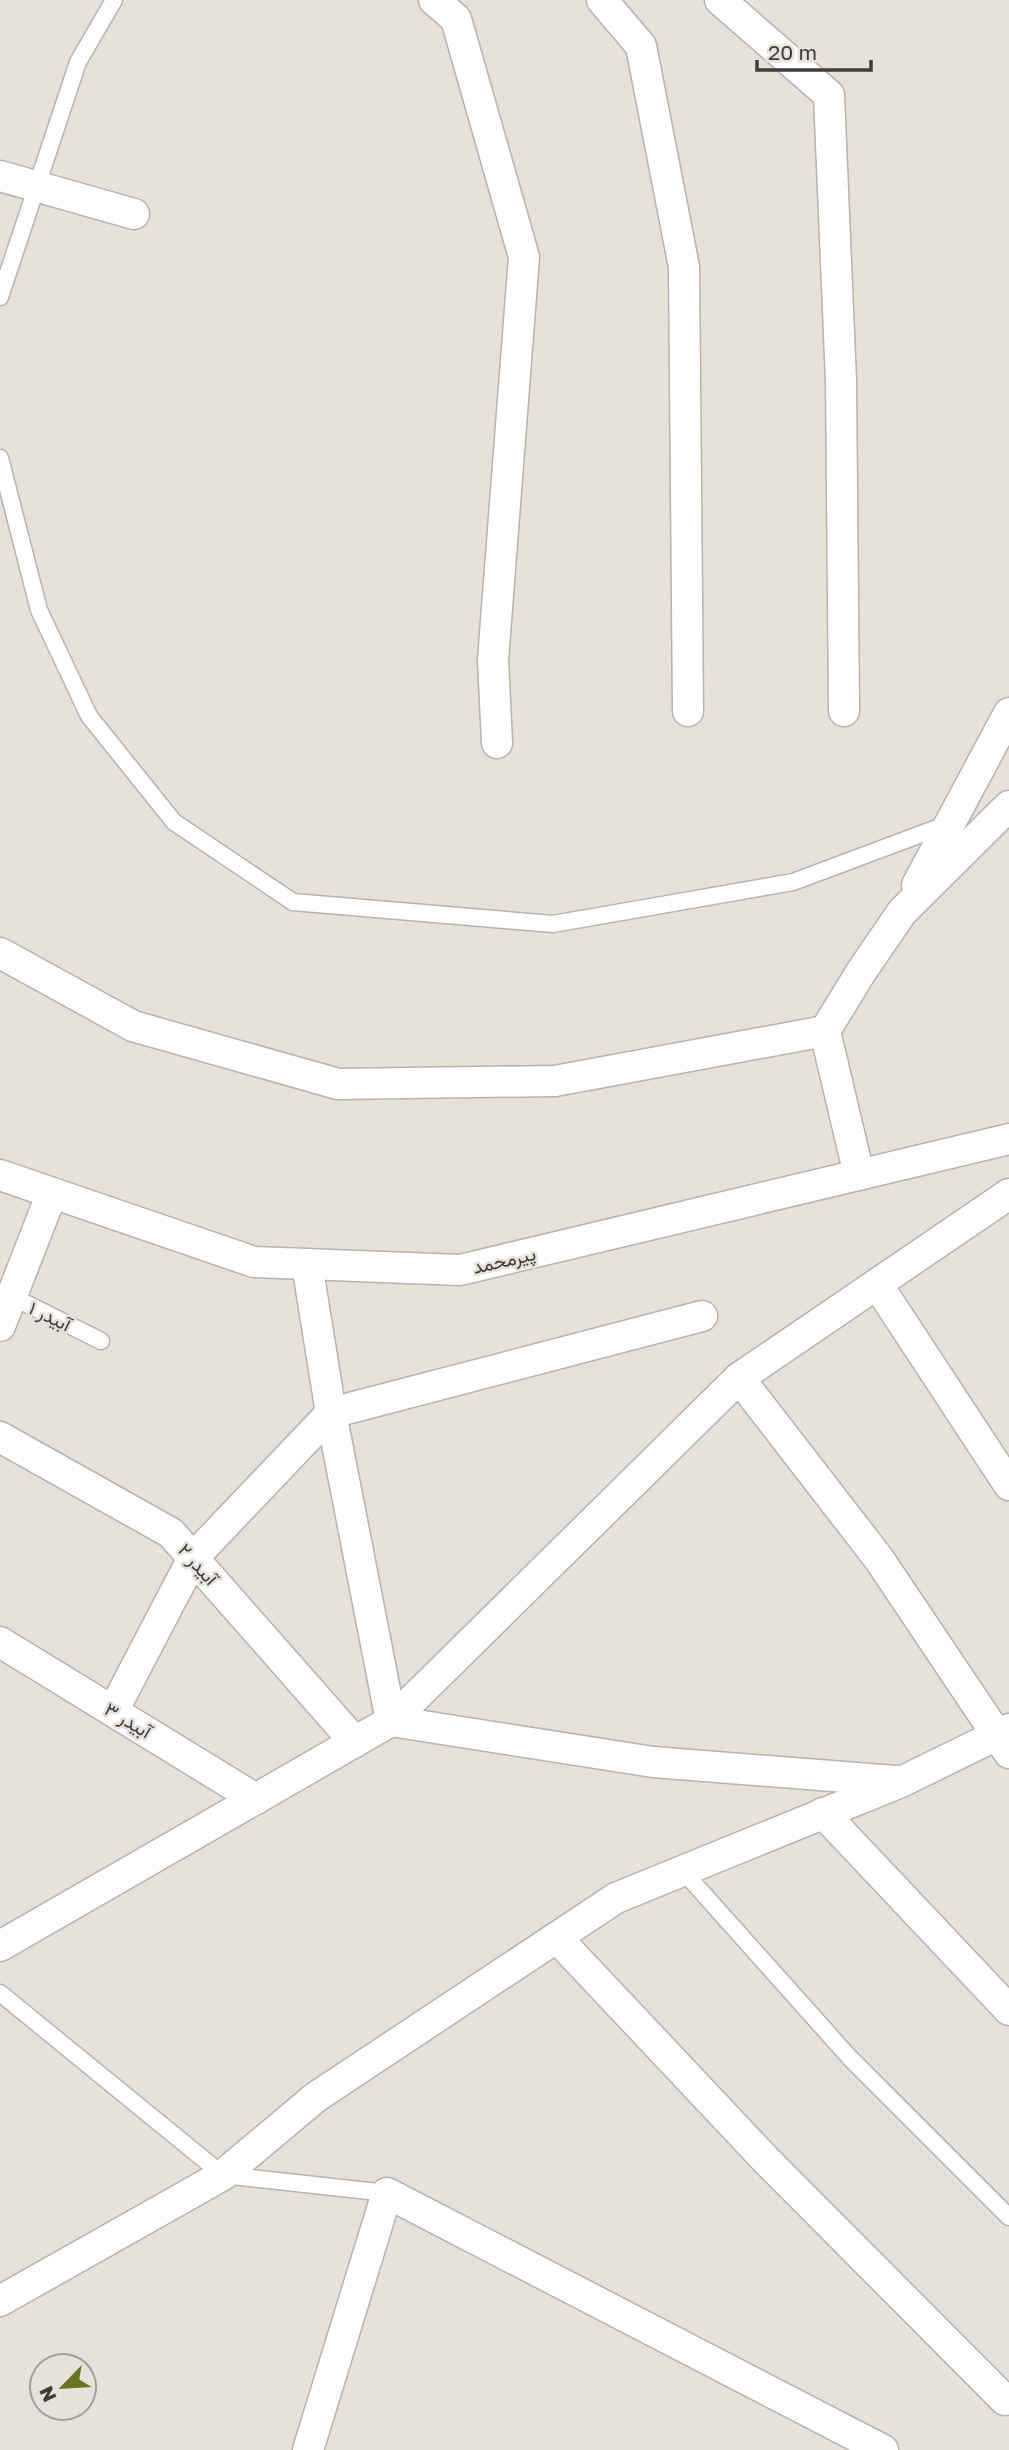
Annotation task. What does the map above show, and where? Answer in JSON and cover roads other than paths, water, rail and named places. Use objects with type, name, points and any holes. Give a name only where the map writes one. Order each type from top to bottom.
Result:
[{"type":"street","points":[[434,0],[456,19],[524,257],[492,660],[497,743]]},
{"type":"street","points":[[602,0],[641,46],[684,267],[688,711]]},
{"type":"street","points":[[720,0],[829,95],[841,381],[844,711]]},
{"type":"street","points":[[0,176],[134,214]]},
{"type":"street","points":[[859,1175],[825,1031],[902,912],[1009,713]]},
{"type":"street","points":[[902,912],[1009,806]]},
{"type":"street","points":[[0,953],[133,1026],[338,1084],[555,1082],[825,1031]]},
{"type":"street","name":"پیرمحمد","points":[[0,1175],[254,1262],[460,1270],[1009,1139]]},
{"type":"street","points":[[0,1326],[6,1294],[52,1193]]},
{"type":"street","points":[[0,1946],[391,1721],[739,1378],[1009,1194]]},
{"type":"street","points":[[307,1264],[331,1413],[391,1721]]},
{"type":"street","points":[[877,1284],[1009,1485]]},
{"type":"street","points":[[113,1711],[193,1558],[331,1413],[702,1316]]},
{"type":"street","points":[[0,2301],[223,2175],[316,2097],[616,1898],[1005,1739],[879,1559],[739,1378]]},
{"type":"street","name":"آبیدر ۲","points":[[0,1437],[171,1533],[355,1742]]},
{"type":"street","name":"آبیدر ۳","points":[[0,1642],[256,1799]]},
{"type":"street","points":[[391,1721],[653,1762],[901,1782]]},
{"type":"street","points":[[823,1813],[1009,2010]]},
{"type":"street","points":[[557,1938],[766,2160],[1005,2400]]},
{"type":"street","points":[[308,2450],[387,2193],[883,2450]]},
{"type":"lane","points":[[0,297],[78,62],[114,0]]},
{"type":"lane","points":[[0,458],[39,610],[89,716],[174,822],[293,902],[553,924],[793,882],[950,823]]},
{"type":"lane","name":"آبیدر ۱","points":[[6,1294],[101,1340]]},
{"type":"lane","points":[[683,1871],[850,2058],[1009,2217]]},
{"type":"lane","points":[[0,1993],[223,2175],[387,2193]]}]
